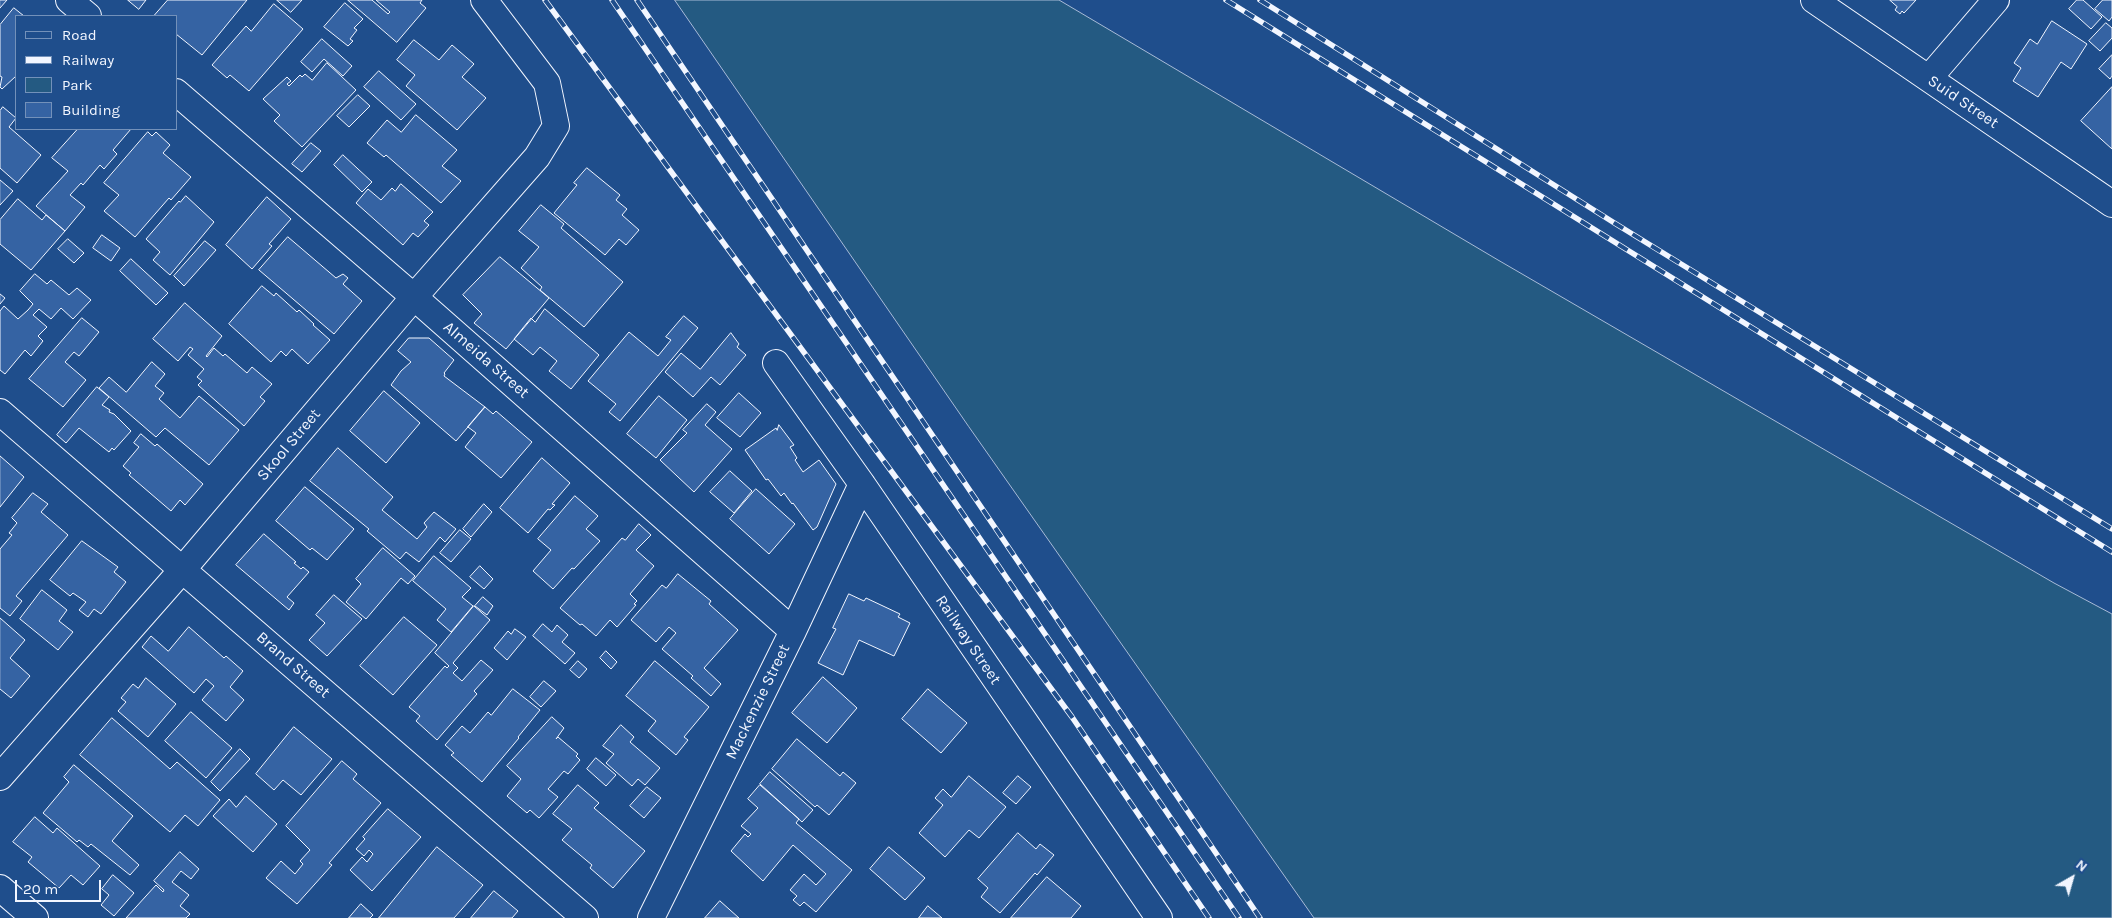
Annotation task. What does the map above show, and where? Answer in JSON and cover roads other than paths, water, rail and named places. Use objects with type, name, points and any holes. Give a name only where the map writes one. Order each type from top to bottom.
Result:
[{"type":"street","points":[[69,0],[87,15]]},
{"type":"street","name":"Skool Street","points":[[0,777],[537,157],[556,126],[547,84],[484,0]]},
{"type":"street","name":"Suid Street","points":[[1814,0],[2112,204]]},
{"type":"street","points":[[1929,78],[1996,0]]},
{"type":"street","name":"Almeida Street","points":[[178,94],[414,297],[793,631]]},
{"type":"street","name":"Railway Street","points":[[776,364],[862,484],[1159,918]]},
{"type":"street","name":"Brand Street","points":[[0,412],[585,918]]},
{"type":"street","name":"Mackenzie Street","points":[[651,918],[793,631],[862,484]]},
{"type":"street","points":[[0,888],[35,918]]},
{"type":"railway","points":[[545,0],[1072,717],[1209,918]]},
{"type":"railway","points":[[612,0],[1239,918]]},
{"type":"railway","points":[[637,0],[1260,918]]},
{"type":"railway","points":[[1226,0],[2112,552]]},
{"type":"railway","points":[[1260,0],[1616,224],[2112,529]]}]
